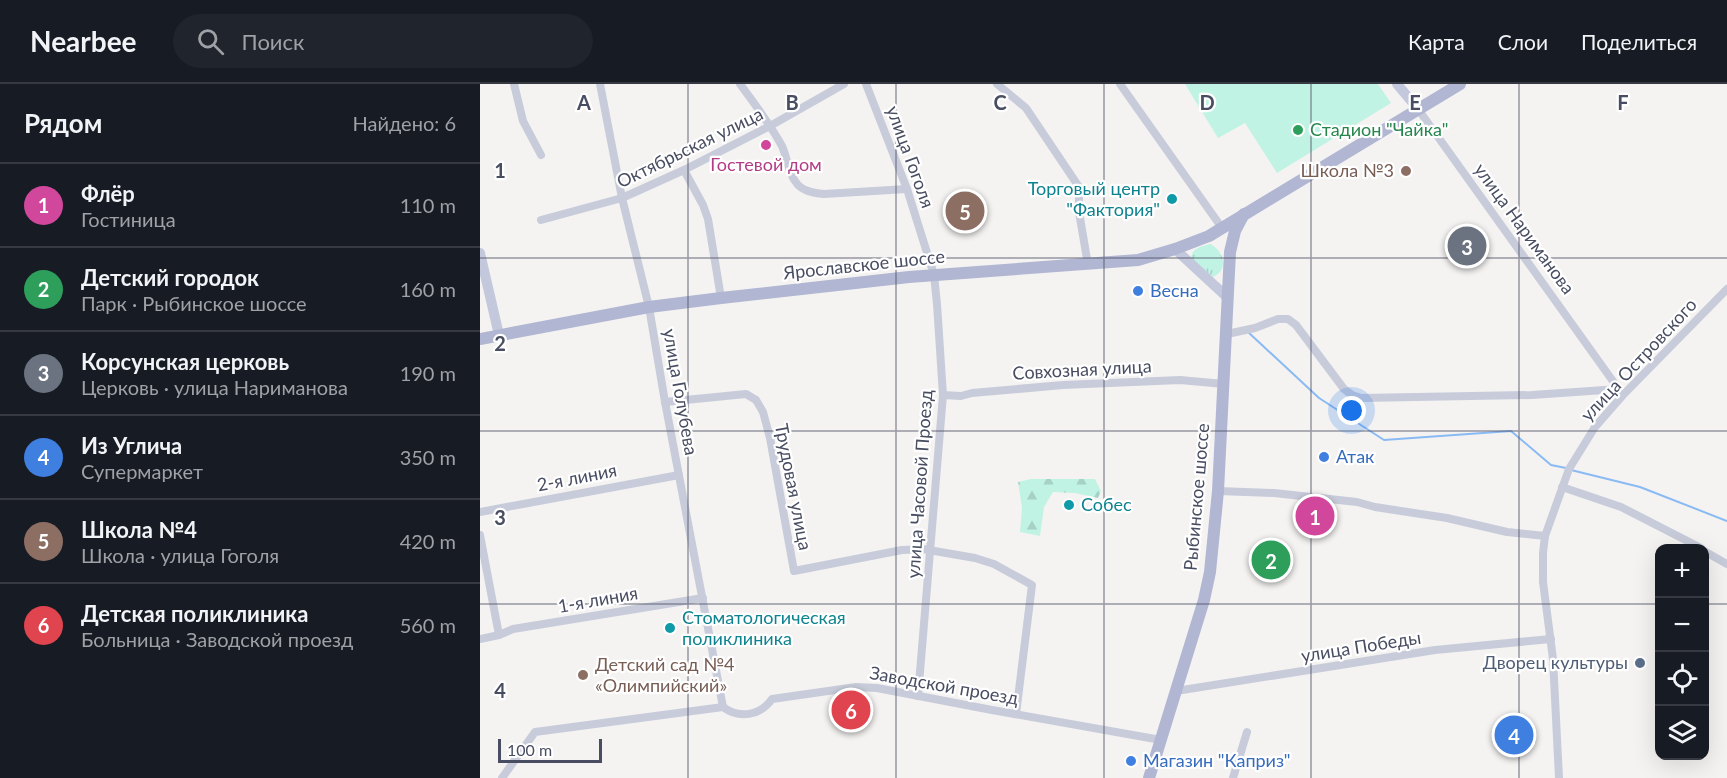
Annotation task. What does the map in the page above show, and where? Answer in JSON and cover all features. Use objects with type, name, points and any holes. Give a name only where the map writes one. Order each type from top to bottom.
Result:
[{"type":"main road","name":"улица Нариманова","points":[[1397,84],[1418,109]]},
{"type":"main road","name":"Ярославское шоссе","points":[[480,339],[649,307],[721,298],[934,275],[1138,260],[1198,241],[1222,228],[1460,84]]},
{"type":"main road","name":"Рыбинское шоссе","points":[[1149,778],[1204,600],[1210,572],[1218,491],[1231,242],[1244,213]]},
{"type":"main road","points":[[1175,249],[1228,298]]},
{"type":"main road","points":[[480,253],[499,335]]},
{"type":"street","points":[[514,84],[522,121],[541,155]]},
{"type":"street","name":"улица Голубева","points":[[600,84],[622,198],[649,307],[723,707]]},
{"type":"street","points":[[740,84],[783,148],[795,181],[806,190],[824,194],[907,189]]},
{"type":"street","name":"Октябрьская улица","points":[[541,220],[622,198],[684,170],[770,126],[844,84]]},
{"type":"street","name":"улица Гоголя","points":[[866,84],[870,89],[907,189],[934,275]]},
{"type":"street","points":[[997,84],[1026,108],[1079,187],[1079,212],[1088,265]]},
{"type":"street","points":[[1120,84],[1222,228]]},
{"type":"street","name":"улица Нариманова","points":[[1418,109],[1621,392]]},
{"type":"street","points":[[684,170],[708,219],[721,298]]},
{"type":"street","name":"улица Часовой Проезд","points":[[918,696],[943,395],[934,275]]},
{"type":"street","name":"улица Островского","points":[[1559,778],[1556,699],[1543,582],[1545,536],[1569,469],[1595,427],[1621,392],[1727,289]]},
{"type":"street","points":[[1227,334],[1255,328],[1278,319],[1288,319],[1296,325],[1344,389],[1361,398],[1621,392]]},
{"type":"street","name":"Совхозная улица","points":[[943,395],[961,396],[972,393],[1063,386],[1180,380],[1224,384]]},
{"type":"street","name":"Трудовая улица","points":[[665,402],[746,394],[756,400],[763,411],[770,438],[794,571],[902,550],[930,550],[975,558],[994,564],[1032,585],[1016,714]]},
{"type":"street","name":"2-я линия","points":[[480,512],[680,475]]},
{"type":"street","points":[[1562,487],[1621,507],[1692,544]]},
{"type":"street","points":[[1218,491],[1274,493],[1357,502],[1507,531],[1545,536]]},
{"type":"street","points":[[480,535],[499,635]]},
{"type":"street","points":[[1709,554],[1727,564]]},
{"type":"street","name":"1-я линия","points":[[480,639],[513,629],[703,598]]},
{"type":"street","name":"улица Победы","points":[[1176,691],[1435,650],[1551,639]]},
{"type":"street","name":"Заводской проезд","points":[[502,778],[535,732],[723,707],[736,715],[751,714],[764,709],[772,699],[856,687],[877,688],[1161,740]]},
{"type":"street","points":[[1233,778],[1247,732]]},
{"type":"green space","name":"Стадион \"Чайка\"","points":[[1185,84],[1378,84],[1391,103],[1277,173],[1245,123],[1218,138]]},
{"type":"green space","points":[[1210,244],[1219,251],[1223,260],[1221,270],[1213,277],[1191,260],[1194,250]]},
{"type":"green space","points":[[1031,479],[1095,479],[1101,491],[1098,498],[1075,493],[1053,492],[1044,507],[1040,536],[1020,532],[1022,508],[1018,482]]},
{"type":"waterway","points":[[1248,332],[1319,398],[1384,440],[1511,431],[1551,465],[1566,468]]},
{"type":"waterway","points":[[1571,470],[1640,487],[1727,521]]},
{"type":"place","name":"Стадион \"Чайка\"","points":[[1298,130]]},
{"type":"place","name":"Гостевой дом","points":[[766,145]]},
{"type":"place","name":"Школа №3","points":[[1406,171]]},
{"type":"place","name":"Торговый центр \"Фактория\"","points":[[1172,199]]},
{"type":"place","name":"Школа №4","points":[[965,211]]},
{"type":"place","name":"Корсунская церковь","points":[[1467,246]]},
{"type":"place","name":"Весна","points":[[1138,291]]},
{"type":"place","name":"Атак","points":[[1324,457]]},
{"type":"place","name":"Собес","points":[[1069,505]]},
{"type":"place","name":"Флёр","points":[[1315,516]]},
{"type":"place","name":"Детский городок","points":[[1271,560]]},
{"type":"place","name":"Стоматологическая поликлиника","points":[[670,628]]},
{"type":"place","name":"Дворец культуры","points":[[1640,663]]},
{"type":"place","name":"Детский сад №4 «Олимпийский»","points":[[583,675]]},
{"type":"place","name":"Детская поликлиника","points":[[851,710]]},
{"type":"place","name":"Из Углича","points":[[1514,735]]},
{"type":"place","name":"Магазин \"Каприз\"","points":[[1131,761]]}]
